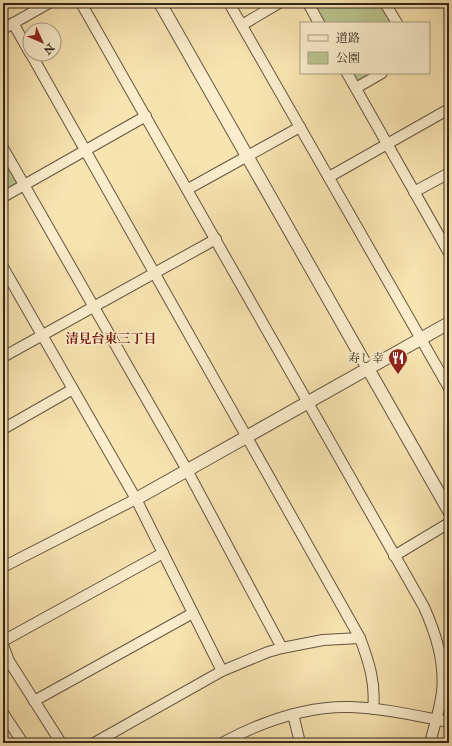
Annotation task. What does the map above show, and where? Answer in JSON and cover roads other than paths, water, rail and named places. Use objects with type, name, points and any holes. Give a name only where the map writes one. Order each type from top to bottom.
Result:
[{"type":"street","points":[[3,29],[49,3]]},
{"type":"street","points":[[81,3],[424,607],[437,640],[441,658],[442,675],[442,692],[430,743]]},
{"type":"street","points":[[160,3],[449,511]]},
{"type":"street","points":[[229,3],[449,388]]},
{"type":"street","points":[[242,25],[279,3]]},
{"type":"street","points":[[308,3],[318,22]]},
{"type":"street","points":[[386,3],[396,22]]},
{"type":"street","points":[[13,23],[22,39]]},
{"type":"street","points":[[35,62],[360,638],[368,658],[372,678],[375,695],[373,709]]},
{"type":"street","points":[[348,74],[448,249]]},
{"type":"street","points":[[356,88],[380,74]]},
{"type":"street","points":[[329,177],[449,109]]},
{"type":"street","points":[[3,197],[146,116]]},
{"type":"street","points":[[188,190],[300,127]]},
{"type":"street","points":[[3,148],[187,470],[282,648]]},
{"type":"street","points":[[414,192],[449,173]]},
{"type":"street","points":[[3,357],[216,240]]},
{"type":"street","points":[[3,267],[136,498],[222,671]]},
{"type":"street","points":[[3,567],[136,498],[449,323]]},
{"type":"street","points":[[3,428],[73,390]]},
{"type":"street","points":[[394,556],[449,523]]},
{"type":"street","points":[[3,641],[163,553]]},
{"type":"street","points":[[34,701],[193,613]]},
{"type":"street","points":[[94,743],[222,671],[268,652],[323,640],[360,638]]},
{"type":"street","points":[[3,645],[9,661],[61,743]]},
{"type":"street","points":[[222,743],[264,723],[292,714],[326,708],[349,707],[373,709],[449,722]]},
{"type":"street","points":[[3,713],[6,723],[23,743]]},
{"type":"street","points":[[292,714],[300,743]]},
{"type":"place","name":"寿し幸","points":[[398,375]]},
{"type":"district","name":"清見台東三丁目","points":[[111,338]]}]
